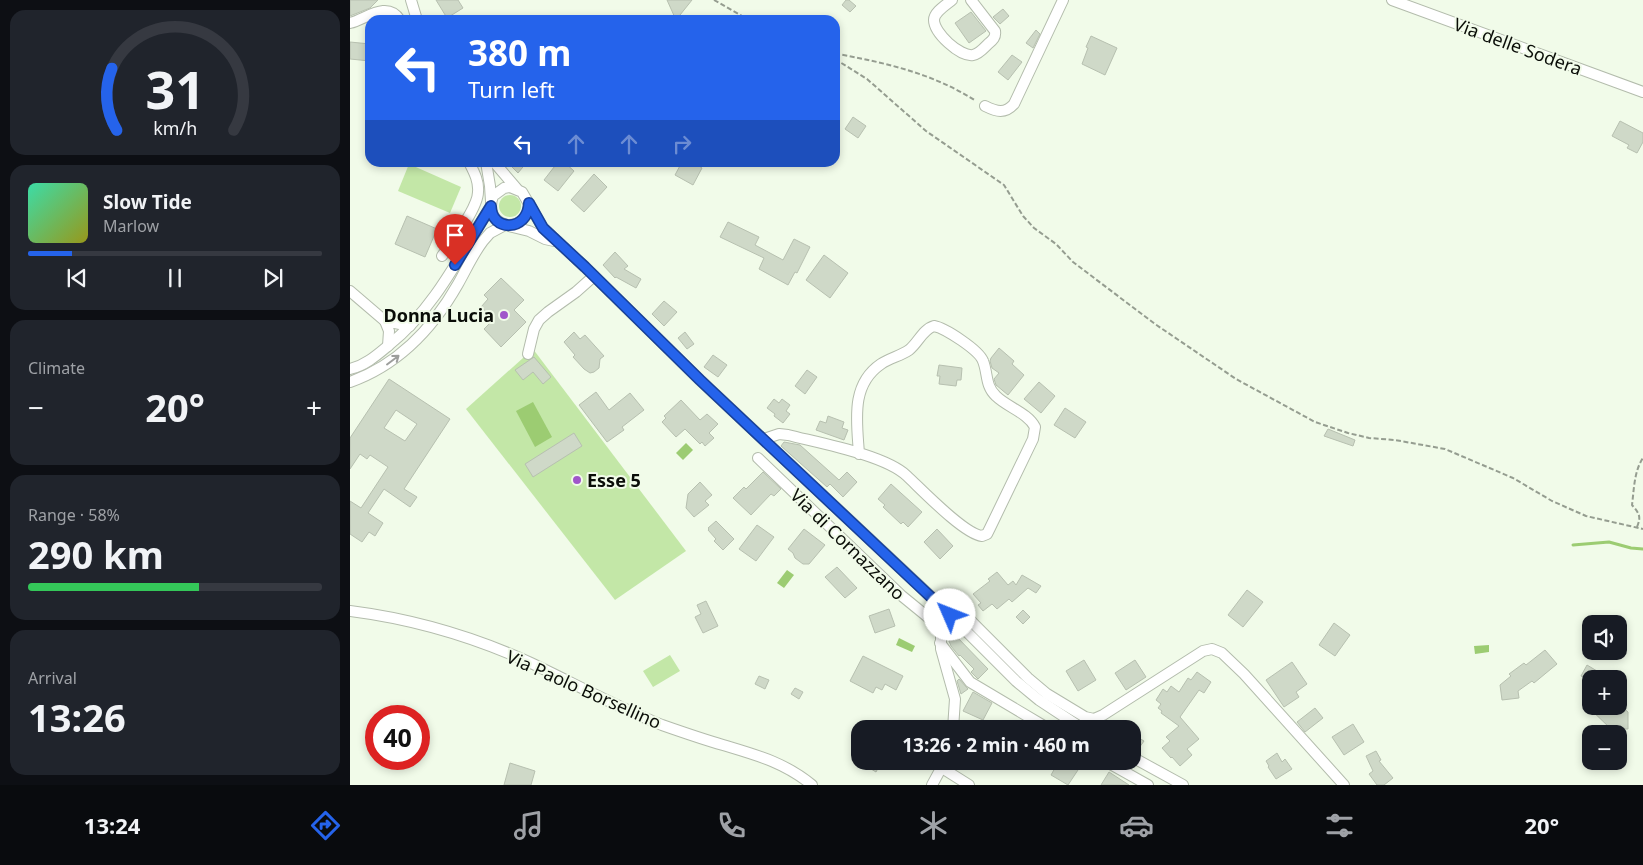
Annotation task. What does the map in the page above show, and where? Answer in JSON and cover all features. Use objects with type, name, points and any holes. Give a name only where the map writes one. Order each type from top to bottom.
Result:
[{"type":"street","points":[[410,0],[415,15]]},
{"type":"street","points":[[952,0],[938,12],[934,20],[944,38],[957,50],[970,55],[979,52],[994,38],[996,31],[971,0]]},
{"type":"street","points":[[985,106],[1000,112],[1008,110],[1014,104],[1064,0]]},
{"type":"street","name":"Via delle Sodera","points":[[1392,0],[1643,92]]},
{"type":"street","points":[[368,15],[383,10],[394,12],[396,15]]},
{"type":"street","points":[[352,24],[365,17]]},
{"type":"street","points":[[442,256],[478,197],[477,179],[471,167]]},
{"type":"street","points":[[487,167],[493,216],[497,221],[557,242]]},
{"type":"street","points":[[498,167],[522,192],[543,228],[557,242],[941,606],[1027,691],[1070,720]]},
{"type":"street","points":[[350,369],[369,361],[410,326],[437,295],[491,204],[493,196],[510,187],[517,188]]},
{"type":"street","points":[[350,382],[388,365],[408,347],[447,302],[483,241],[490,233],[507,225],[522,221],[528,210],[529,203]]},
{"type":"street","points":[[528,354],[534,329],[539,320],[594,276]]},
{"type":"street","points":[[350,291],[385,321],[410,326]]},
{"type":"street","points":[[385,321],[389,334],[388,346]]},
{"type":"street","points":[[764,439],[775,434],[788,435],[859,454],[898,469],[940,508],[974,534],[982,536],[990,528],[1033,439],[1035,427],[1031,421],[992,391],[987,381],[983,361],[976,352],[942,328],[934,326],[927,330],[906,352],[877,367],[864,382],[856,409],[859,454]]},
{"type":"street","name":"Via di Cornazzano","points":[[758,458],[902,596],[940,627]]},
{"type":"street","points":[[941,606],[940,644],[943,661],[955,698],[954,720]]},
{"type":"street","name":"Via Paolo Borsellino","points":[[350,611],[421,624],[465,637],[530,663],[655,722],[688,735],[782,764],[812,785]]},
{"type":"street","points":[[950,615],[963,617],[971,621],[1034,684],[1080,715],[1091,719],[1103,715],[1205,650],[1215,649],[1222,653],[1244,674],[1344,785]]},
{"type":"street","points":[[940,644],[970,682],[1034,720]]},
{"type":"street","points":[[1141,761],[1183,785]]},
{"type":"street","points":[[932,785],[941,770]]},
{"type":"street","points":[[951,770],[969,785]]},
{"type":"street","points":[[1122,770],[1148,785]]},
{"type":"path","points":[[714,0],[741,15]]},
{"type":"path","points":[[840,54],[886,63],[928,76],[960,90],[985,106]]},
{"type":"path","points":[[840,60],[867,79],[926,131],[1004,185],[1023,216],[1034,228],[1056,244],[1072,262],[1162,329],[1236,379],[1315,422],[1369,438],[1394,440],[1445,449],[1512,478],[1552,501],[1586,516],[1643,529]]},
{"type":"path","points":[[1637,527],[1640,514],[1632,505],[1635,481],[1643,458]]},
{"type":"shaded area","points":[[408,167],[416,167],[461,187],[450,213],[398,191]]},
{"type":"shaded area","points":[[510,195],[518,198],[521,206],[518,214],[510,217],[502,214],[499,206],[502,198]]},
{"type":"shaded area","name":"Esse 5","points":[[533,349],[686,551],[615,600],[466,409]]},
{"type":"shaded area","points":[[533,402],[552,437],[535,447],[516,411]]},
{"type":"shaded area","points":[[686,443],[693,450],[683,460],[676,453]]},
{"type":"shaded area","points":[[787,570],[794,575],[784,588],[777,583]]},
{"type":"shaded area","points":[[899,638],[915,646],[912,652],[896,645]]},
{"type":"shaded area","points":[[1489,645],[1489,652],[1475,654],[1474,646]]},
{"type":"shaded area","points":[[670,655],[680,671],[653,687],[643,671]]},
{"type":"building","points":[[350,0],[378,0],[370,8],[350,16]]},
{"type":"building","points":[[436,0],[458,0],[463,8],[452,15],[445,15]]},
{"type":"building","points":[[667,0],[692,0],[680,15],[674,15]]},
{"type":"building","points":[[846,0],[849,0],[856,6],[850,12],[842,5]]},
{"type":"building","points":[[1003,9],[1009,16],[1000,24],[993,17]]},
{"type":"building","points":[[971,12],[986,31],[969,43],[955,23]]},
{"type":"building","points":[[1036,30],[1040,34],[1033,48],[1026,43]]},
{"type":"building","points":[[1091,36],[1117,48],[1105,75],[1082,64]]},
{"type":"building","points":[[350,42],[365,44],[365,60],[350,59]]},
{"type":"building","points":[[1012,55],[1022,62],[1008,80],[998,72]]},
{"type":"building","points":[[853,117],[866,126],[858,138],[845,129]]},
{"type":"building","points":[[1620,121],[1643,133],[1643,142],[1637,153],[1627,148],[1629,145],[1612,136]]},
{"type":"building","points":[[512,167],[523,167],[518,173]]},
{"type":"building","points":[[554,167],[570,167],[574,171],[558,191],[544,180]]},
{"type":"building","points":[[679,167],[702,168],[693,185],[675,175]]},
{"type":"building","points":[[594,174],[607,187],[584,212],[571,200]]},
{"type":"building","points":[[407,216],[437,229],[425,257],[395,244]]},
{"type":"building","points":[[728,222],[759,237],[755,245],[783,260],[794,239],[810,247],[797,273],[795,272],[788,285],[759,269],[764,258],[720,237]]},
{"type":"building","points":[[615,252],[628,266],[624,269],[641,279],[636,288],[615,278],[603,265]]},
{"type":"building","points":[[824,255],[848,273],[830,298],[806,280]]},
{"type":"building","name":"Donna Lucia","points":[[501,278],[524,300],[514,310],[526,322],[501,347],[484,329],[494,319],[481,307],[488,299],[484,295]]},
{"type":"building","points":[[664,301],[677,312],[664,326],[652,314]]},
{"type":"building","points":[[574,332],[580,339],[585,335],[604,356],[600,359],[599,368],[594,372],[590,373],[584,369],[573,357],[575,355],[564,342]]},
{"type":"building","points":[[685,332],[694,344],[687,349],[678,338]]},
{"type":"building","points":[[999,348],[1014,361],[1012,364],[1024,375],[1008,395],[996,385],[994,379],[999,373],[992,368],[990,361]]},
{"type":"building","points":[[713,355],[727,365],[718,377],[704,367]]},
{"type":"building","points":[[534,357],[551,377],[543,384],[533,372],[523,380],[515,370]]},
{"type":"building","points":[[939,365],[962,368],[961,380],[957,380],[956,386],[939,384],[940,376],[937,376]]},
{"type":"building","points":[[807,370],[817,377],[805,394],[795,386]]},
{"type":"building","points":[[389,379],[450,419],[404,489],[417,497],[410,507],[384,489],[368,513],[383,523],[375,536],[369,532],[362,542],[350,534],[350,501],[361,508],[388,467],[370,455],[367,459],[360,454],[350,469],[350,438]],"holes":[[[396,410],[417,424],[405,441],[384,428]]]},
{"type":"building","points":[[1039,382],[1055,396],[1041,413],[1024,399]]},
{"type":"building","points":[[596,392],[609,410],[630,393],[644,410],[622,427],[624,430],[607,442],[579,405]]},
{"type":"building","points":[[774,399],[779,403],[782,399],[790,405],[786,411],[790,414],[783,423],[767,408]]},
{"type":"building","points":[[681,400],[700,420],[707,414],[718,424],[709,433],[714,438],[705,446],[702,442],[700,444],[685,429],[676,437],[662,422],[666,418],[664,416]]},
{"type":"building","points":[[1065,408],[1086,422],[1075,438],[1054,425]]},
{"type":"building","points":[[828,416],[844,422],[842,428],[848,430],[844,440],[816,430],[820,421],[826,423]]},
{"type":"building","points":[[1328,429],[1355,440],[1353,446],[1324,436]]},
{"type":"building","points":[[574,433],[582,446],[533,477],[525,464]]},
{"type":"building","points":[[784,442],[800,445],[839,480],[847,472],[857,482],[843,497],[830,484],[827,487],[781,446]]},
{"type":"building","points":[[763,472],[781,489],[774,496],[771,494],[751,515],[733,498],[744,487],[746,489]]},
{"type":"building","points":[[700,482],[712,495],[705,501],[709,505],[694,517],[686,508],[688,494]]},
{"type":"building","points":[[891,484],[922,512],[908,527],[903,522],[901,524],[883,507],[885,505],[878,499]]},
{"type":"building","points":[[716,521],[734,539],[723,550],[714,541],[716,539],[708,530]]},
{"type":"building","points":[[757,525],[774,537],[756,561],[739,549]]},
{"type":"building","points":[[804,529],[825,545],[809,564],[803,564],[788,549]]},
{"type":"building","points":[[937,529],[953,546],[940,559],[924,542]]},
{"type":"building","points":[[837,567],[857,588],[845,598],[825,577]]},
{"type":"building","points":[[997,572],[1008,585],[1013,581],[1016,585],[1022,575],[1041,586],[1036,593],[1028,588],[1012,602],[1009,599],[997,609],[992,604],[983,611],[978,605],[981,603],[973,594],[990,581],[988,579]]},
{"type":"building","points":[[1247,590],[1263,602],[1243,627],[1228,615]]},
{"type":"building","points":[[706,601],[718,626],[703,633],[695,617],[701,614],[697,605]]},
{"type":"building","points":[[889,609],[895,626],[875,633],[869,616]]},
{"type":"building","points":[[1023,610],[1030,617],[1023,624],[1016,617]]},
{"type":"building","points":[[1334,623],[1350,635],[1335,656],[1319,645]]},
{"type":"building","points":[[955,635],[988,669],[978,679],[971,672],[974,669],[951,646],[949,641]]},
{"type":"building","points":[[1545,650],[1557,664],[1534,683],[1532,681],[1518,691],[1519,698],[1502,700],[1500,685],[1511,676],[1509,674],[1524,663],[1526,665]]},
{"type":"building","points":[[863,656],[903,676],[896,690],[885,684],[882,690],[876,687],[873,693],[850,681]]},
{"type":"building","points":[[1084,660],[1096,680],[1078,691],[1066,671]]},
{"type":"building","points":[[1135,660],[1146,677],[1126,690],[1115,673]]},
{"type":"building","points":[[1292,662],[1307,684],[1296,692],[1299,697],[1284,707],[1266,680]]},
{"type":"building","points":[[1587,665],[1595,670],[1584,670]]},
{"type":"building","points":[[1197,672],[1211,682],[1204,693],[1199,690],[1180,717],[1199,739],[1187,749],[1192,755],[1180,766],[1162,748],[1170,741],[1166,737],[1179,726],[1161,713],[1162,711],[1158,708],[1161,704],[1156,700],[1163,689],[1167,692],[1171,686],[1179,692],[1188,678],[1191,680]]},
{"type":"building","points":[[759,676],[769,680],[765,689],[755,684]]},
{"type":"building","points":[[959,679],[968,689],[961,694],[957,681]]},
{"type":"building","points":[[795,688],[803,692],[799,699],[791,694]]},
{"type":"building","points":[[973,692],[992,703],[983,720],[963,711]]},
{"type":"building","points":[[1315,708],[1323,718],[1305,732],[1297,722]]},
{"type":"building","points":[[1628,712],[1628,729],[1627,725],[1607,725],[1596,715],[1627,715]]},
{"type":"building","points":[[1353,724],[1364,742],[1344,755],[1332,737]]},
{"type":"building","points":[[1376,751],[1381,760],[1379,761],[1393,778],[1384,785],[1377,785],[1369,774],[1373,771],[1366,756]]},
{"type":"building","points":[[1277,753],[1282,762],[1285,759],[1292,769],[1276,779],[1266,761]]},
{"type":"building","points":[[510,763],[535,771],[531,785],[504,785]]},
{"type":"building","points":[[1054,770],[1078,770],[1068,785],[1051,775]]},
{"type":"building","points":[[1109,772],[1129,785],[1101,785]]},
{"type":"waterway","points":[[1573,545],[1609,542],[1643,549]]},
{"type":"place","name":"Donna Lucia","points":[[504,315]]},
{"type":"place","name":"Esse 5","points":[[577,480]]},
{"type":"route","points":[[455,265],[491,206],[493,216],[497,221],[509,226],[522,221],[526,216],[529,203],[543,228],[557,242],[576,258],[700,380],[950,615]]}]
